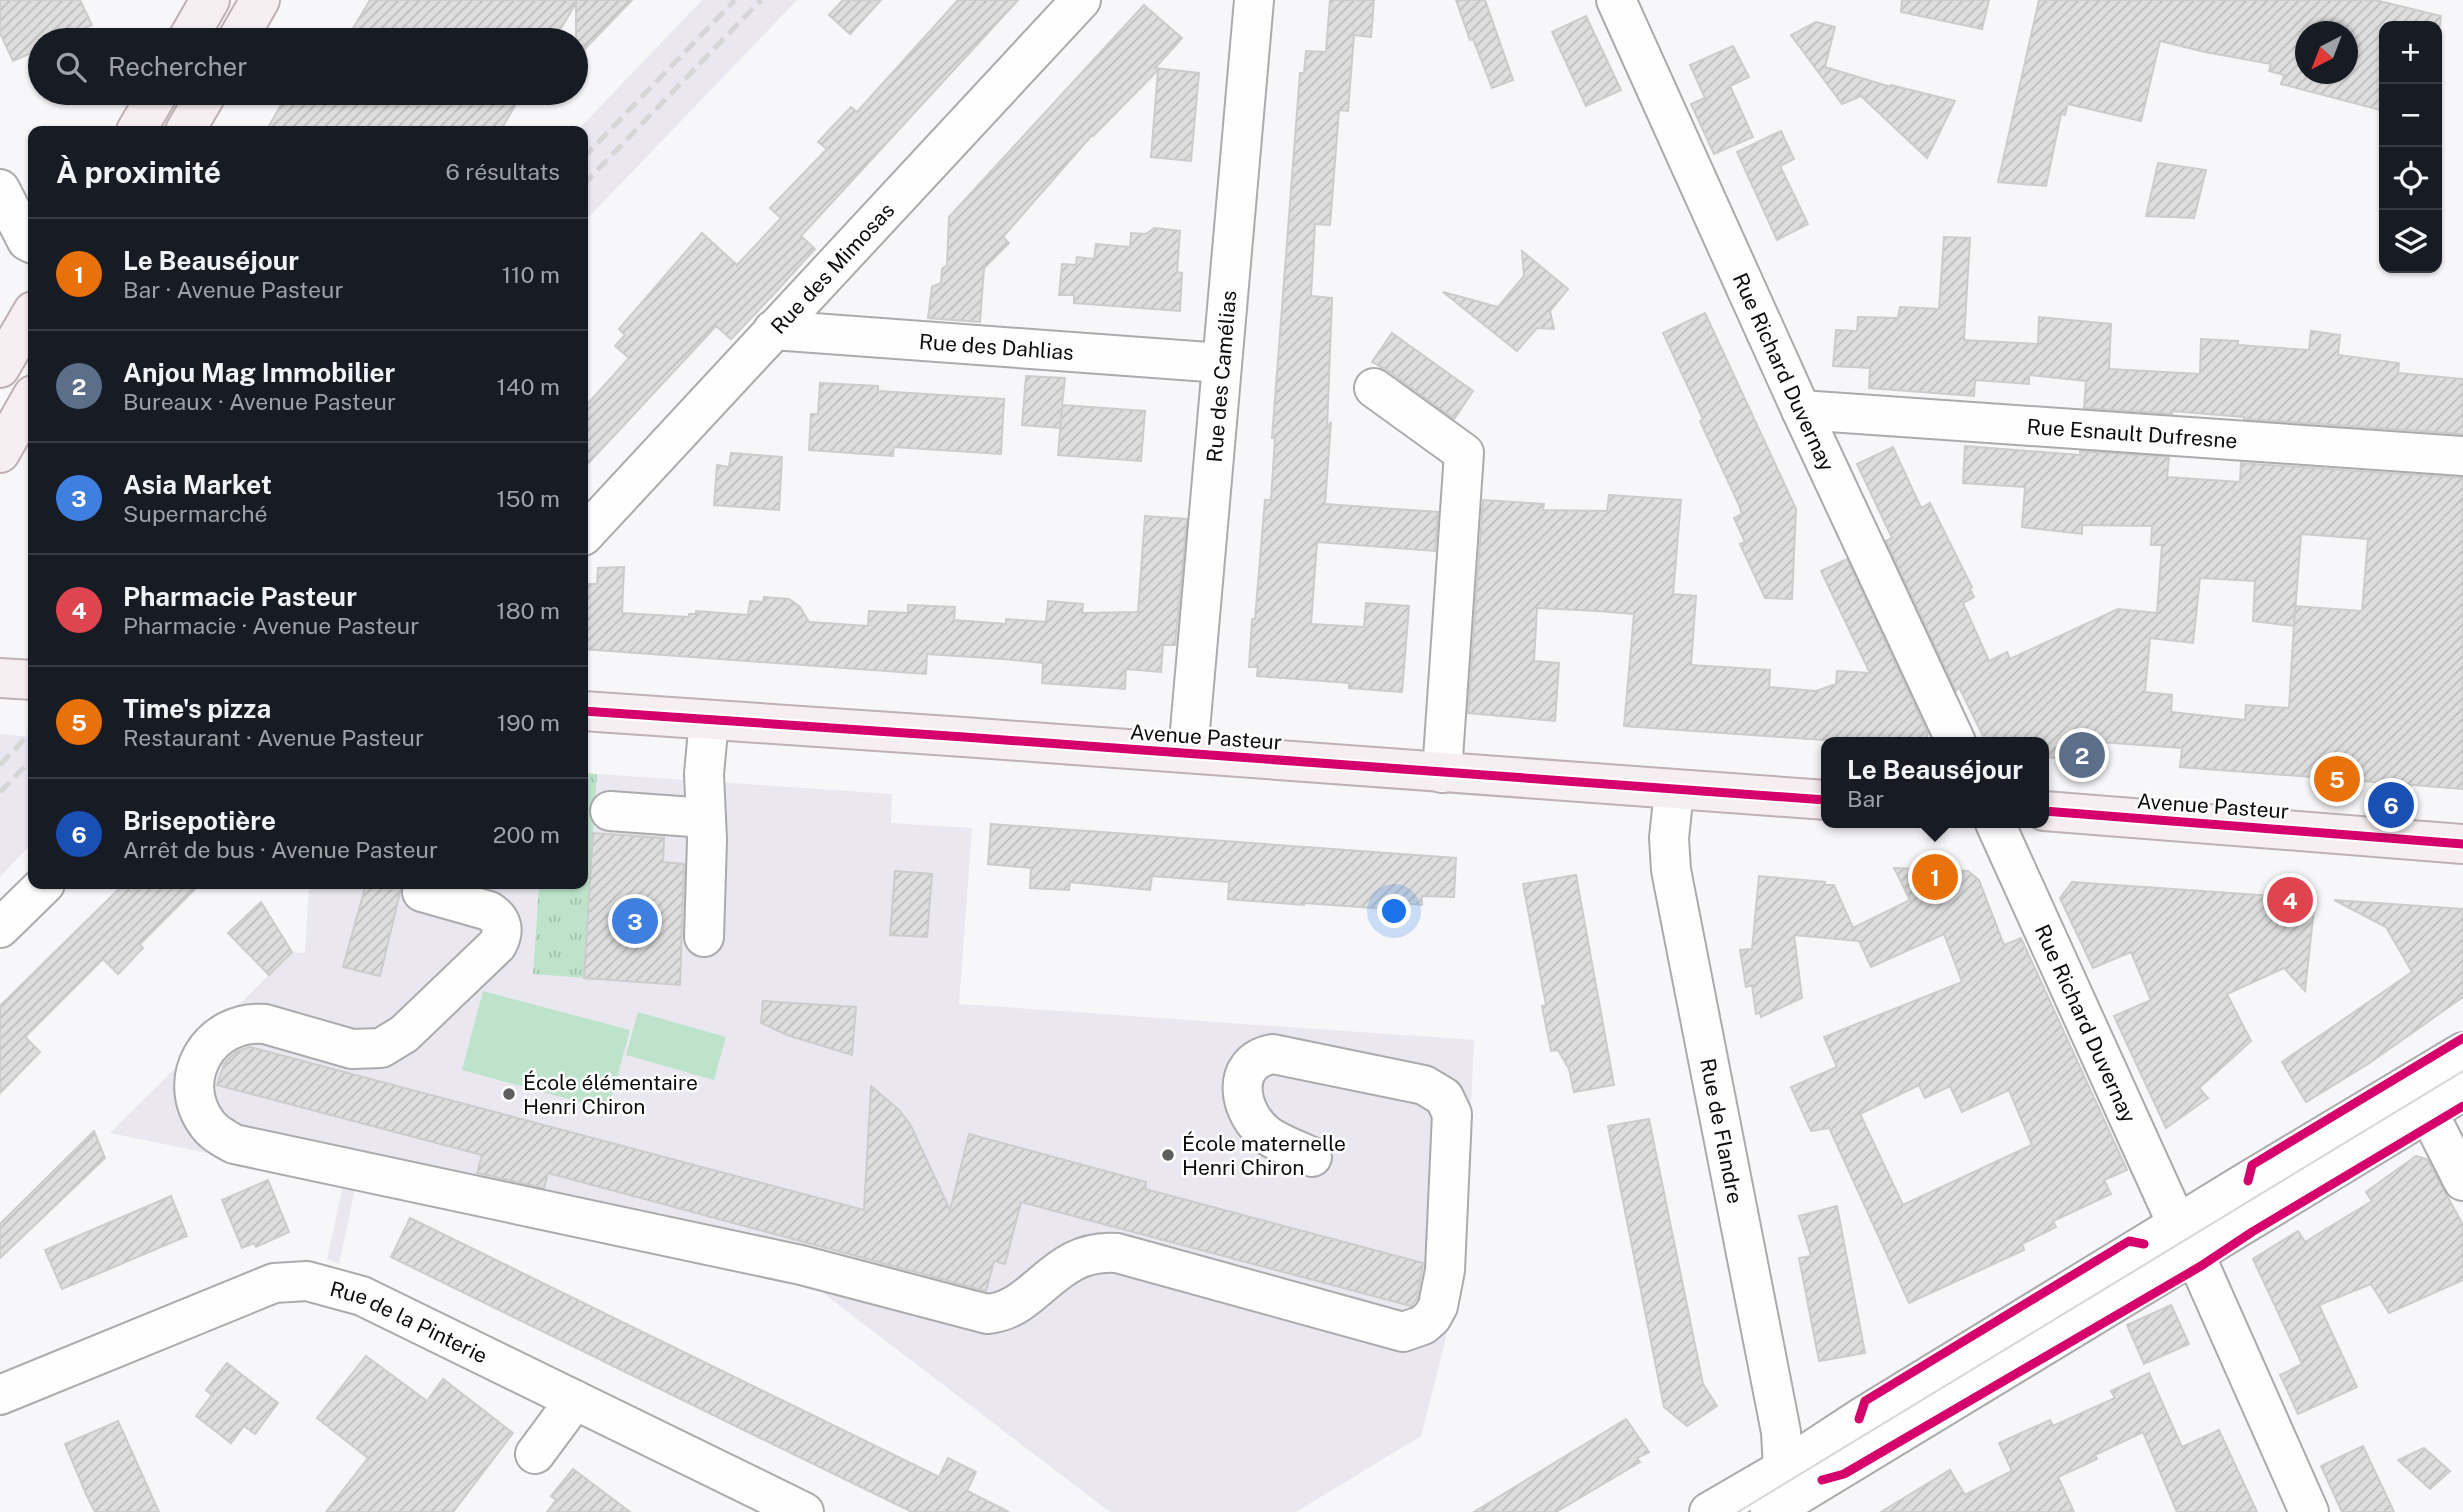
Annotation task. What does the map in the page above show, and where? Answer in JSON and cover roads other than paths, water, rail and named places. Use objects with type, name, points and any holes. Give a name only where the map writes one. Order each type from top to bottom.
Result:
[{"type":"main road","points":[[194,28],[210,0]]},
{"type":"main road","points":[[244,28],[260,0]]},
{"type":"main road","points":[[139,126],[151,105]]},
{"type":"main road","points":[[188,126],[200,105]]},
{"type":"main road","points":[[0,368],[28,320]]},
{"type":"main road","points":[[0,453],[28,405]]},
{"type":"main road","name":"Avenue Pasteur","points":[[588,711],[1821,800]]},
{"type":"main road","name":"Avenue Pasteur","points":[[2049,811],[2463,844]]},
{"type":"street","name":"Rue des Mimosas","points":[[588,531],[1081,0]]},
{"type":"street","name":"Rue des Camélias","points":[[1188,753],[1254,0]]},
{"type":"street","name":"Rue Richard Duvernay","points":[[1616,0],[1801,410],[1954,737]]},
{"type":"street","points":[[0,189],[28,242]]},
{"type":"street","name":"Rue des Dahlias","points":[[773,330],[1222,363]]},
{"type":"street","points":[[1374,388],[1464,453],[1442,773]]},
{"type":"street","name":"Rue Esnault Dufresne","points":[[1801,410],[2463,456]]},
{"type":"street","points":[[704,937],[704,774],[709,720]]},
{"type":"street","name":"Rue de Flandre","points":[[1674,790],[1669,838],[1671,870],[1781,1433],[1785,1498]]},
{"type":"street","points":[[610,811],[706,818]]},
{"type":"street","name":"Rue Richard Duvernay","points":[[1997,828],[2308,1512]]},
{"type":"street","points":[[0,928],[40,889]]},
{"type":"street","points":[[422,892],[495,915],[503,928],[497,945],[404,1034],[381,1048],[352,1049],[265,1024],[253,1023],[229,1029],[216,1038],[206,1050],[195,1078],[200,1111],[208,1125],[220,1136],[234,1144],[802,1265],[986,1314],[1009,1309],[1074,1260],[1106,1252],[1403,1332],[1423,1325],[1432,1317],[1438,1306],[1446,1270],[1452,1114],[1444,1097],[1424,1085],[1273,1054],[1258,1058],[1243,1075],[1242,1090],[1250,1114],[1266,1134],[1312,1157]]},
{"type":"street","points":[[2186,1239],[2463,1052]]},
{"type":"street","points":[[1709,1512],[1785,1498],[1859,1419],[2186,1239],[2463,1091]]},
{"type":"street","points":[[2428,1112],[2463,1181]]},
{"type":"street","name":"Rue de la Pinterie","points":[[0,1395],[274,1283],[307,1281],[362,1296],[804,1512]]},
{"type":"street","points":[[535,1454],[575,1400]]},
{"type":"tram line","points":[[1738,1512],[2463,1071]]},
{"type":"railway","points":[[588,153],[735,0]]},
{"type":"railway","points":[[588,180],[761,0]]},
{"type":"railway","points":[[0,765],[28,735]]},
{"type":"railway","points":[[0,792],[28,763]]},
{"type":"place","name":"Anjou Mag Immobilier","points":[[2082,755]]},
{"type":"place","name":"Time's pizza","points":[[2337,779]]},
{"type":"place","name":"Brisepotière","points":[[2391,805]]},
{"type":"place","name":"Le Beauséjour","points":[[1935,877]]},
{"type":"place","name":"Pharmacie Pasteur","points":[[2290,900]]},
{"type":"place","name":"Asia Market","points":[[635,921]]},
{"type":"place","name":"École élémentaire Henri Chiron","points":[[509,1094]]},
{"type":"place","name":"École maternelle Henri Chiron","points":[[1168,1155]]}]
